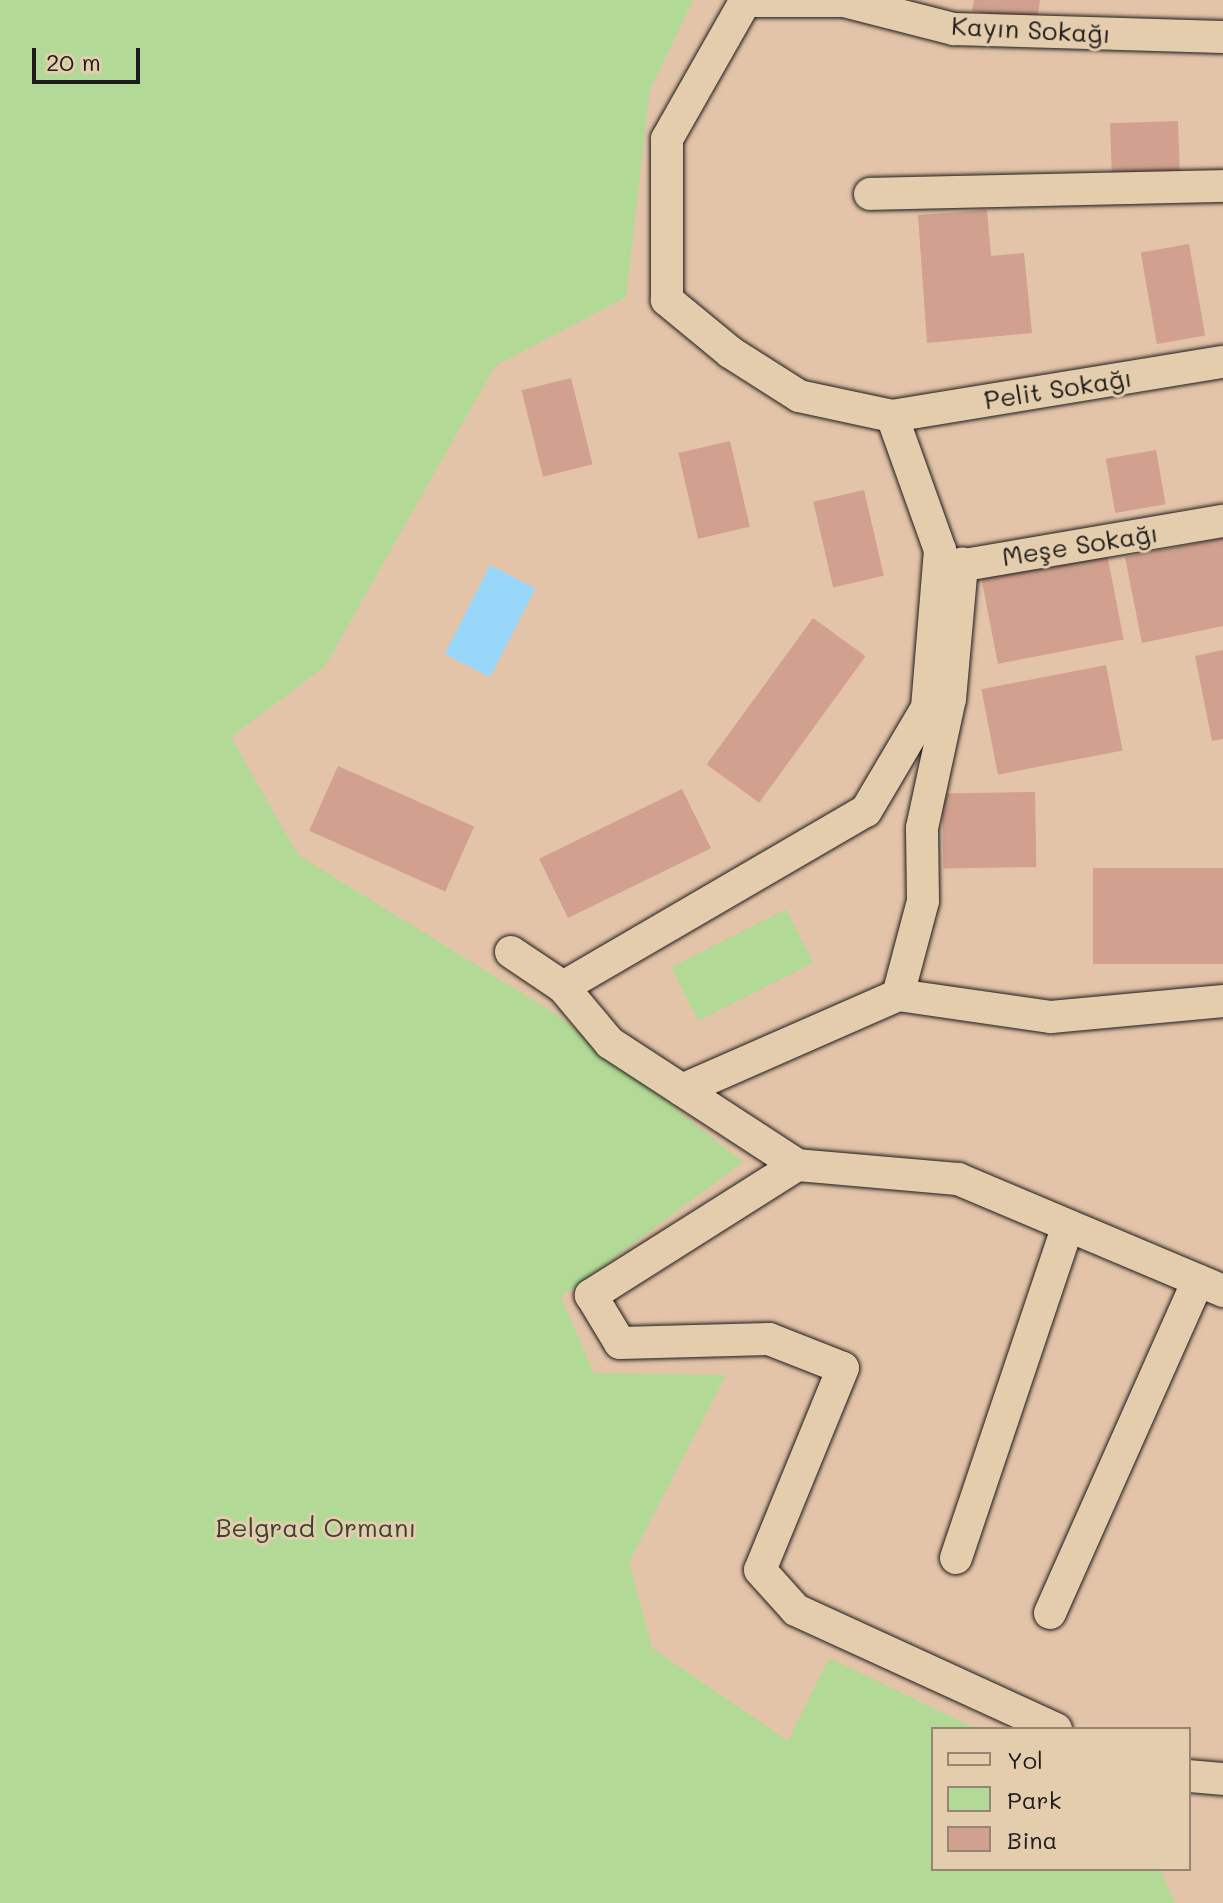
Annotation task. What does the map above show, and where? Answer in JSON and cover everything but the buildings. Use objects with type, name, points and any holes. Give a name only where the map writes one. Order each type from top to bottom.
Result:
[{"type":"street","name":"Kayın Sokağı","points":[[746,0],[844,1],[954,29],[1223,37]]},
{"type":"street","points":[[746,0],[667,139],[667,300],[730,352],[799,396],[892,416],[940,550],[950,567],[950,699],[922,828],[923,901],[898,995]]},
{"type":"street","points":[[870,194],[1223,186]]},
{"type":"street","name":"Pelit Sokağı","points":[[892,416],[1223,362]]},
{"type":"street","name":"Meşe Sokağı","points":[[950,567],[1223,521]]},
{"type":"street","points":[[563,987],[866,811],[927,708],[950,567]]},
{"type":"street","points":[[511,952],[563,987],[610,1043],[797,1165],[958,1179],[1210,1286],[1050,1613]]},
{"type":"street","points":[[682,1090],[898,995],[1051,1017],[1223,1001]]},
{"type":"street","points":[[797,1165],[591,1295],[620,1343],[769,1339],[843,1368],[760,1570],[796,1610],[1052,1727]]},
{"type":"street","points":[[956,1558],[1068,1226]]},
{"type":"street","points":[[1191,1776],[1223,1779]]},
{"type":"green space","name":"Belgrad Ormanı","points":[[0,0],[693,0],[650,90],[626,297],[495,366],[325,666],[231,737],[298,855],[556,1014],[743,1162],[561,1297],[594,1373],[726,1375],[629,1562],[652,1648],[788,1741],[829,1658],[973,1727],[931,1727],[931,1871],[1161,1871],[1175,1903],[0,1903]]},
{"type":"green space","points":[[786,909],[813,962],[698,1021],[671,968]]},
{"type":"water","points":[[490,565],[535,588],[490,677],[445,654]]}]
